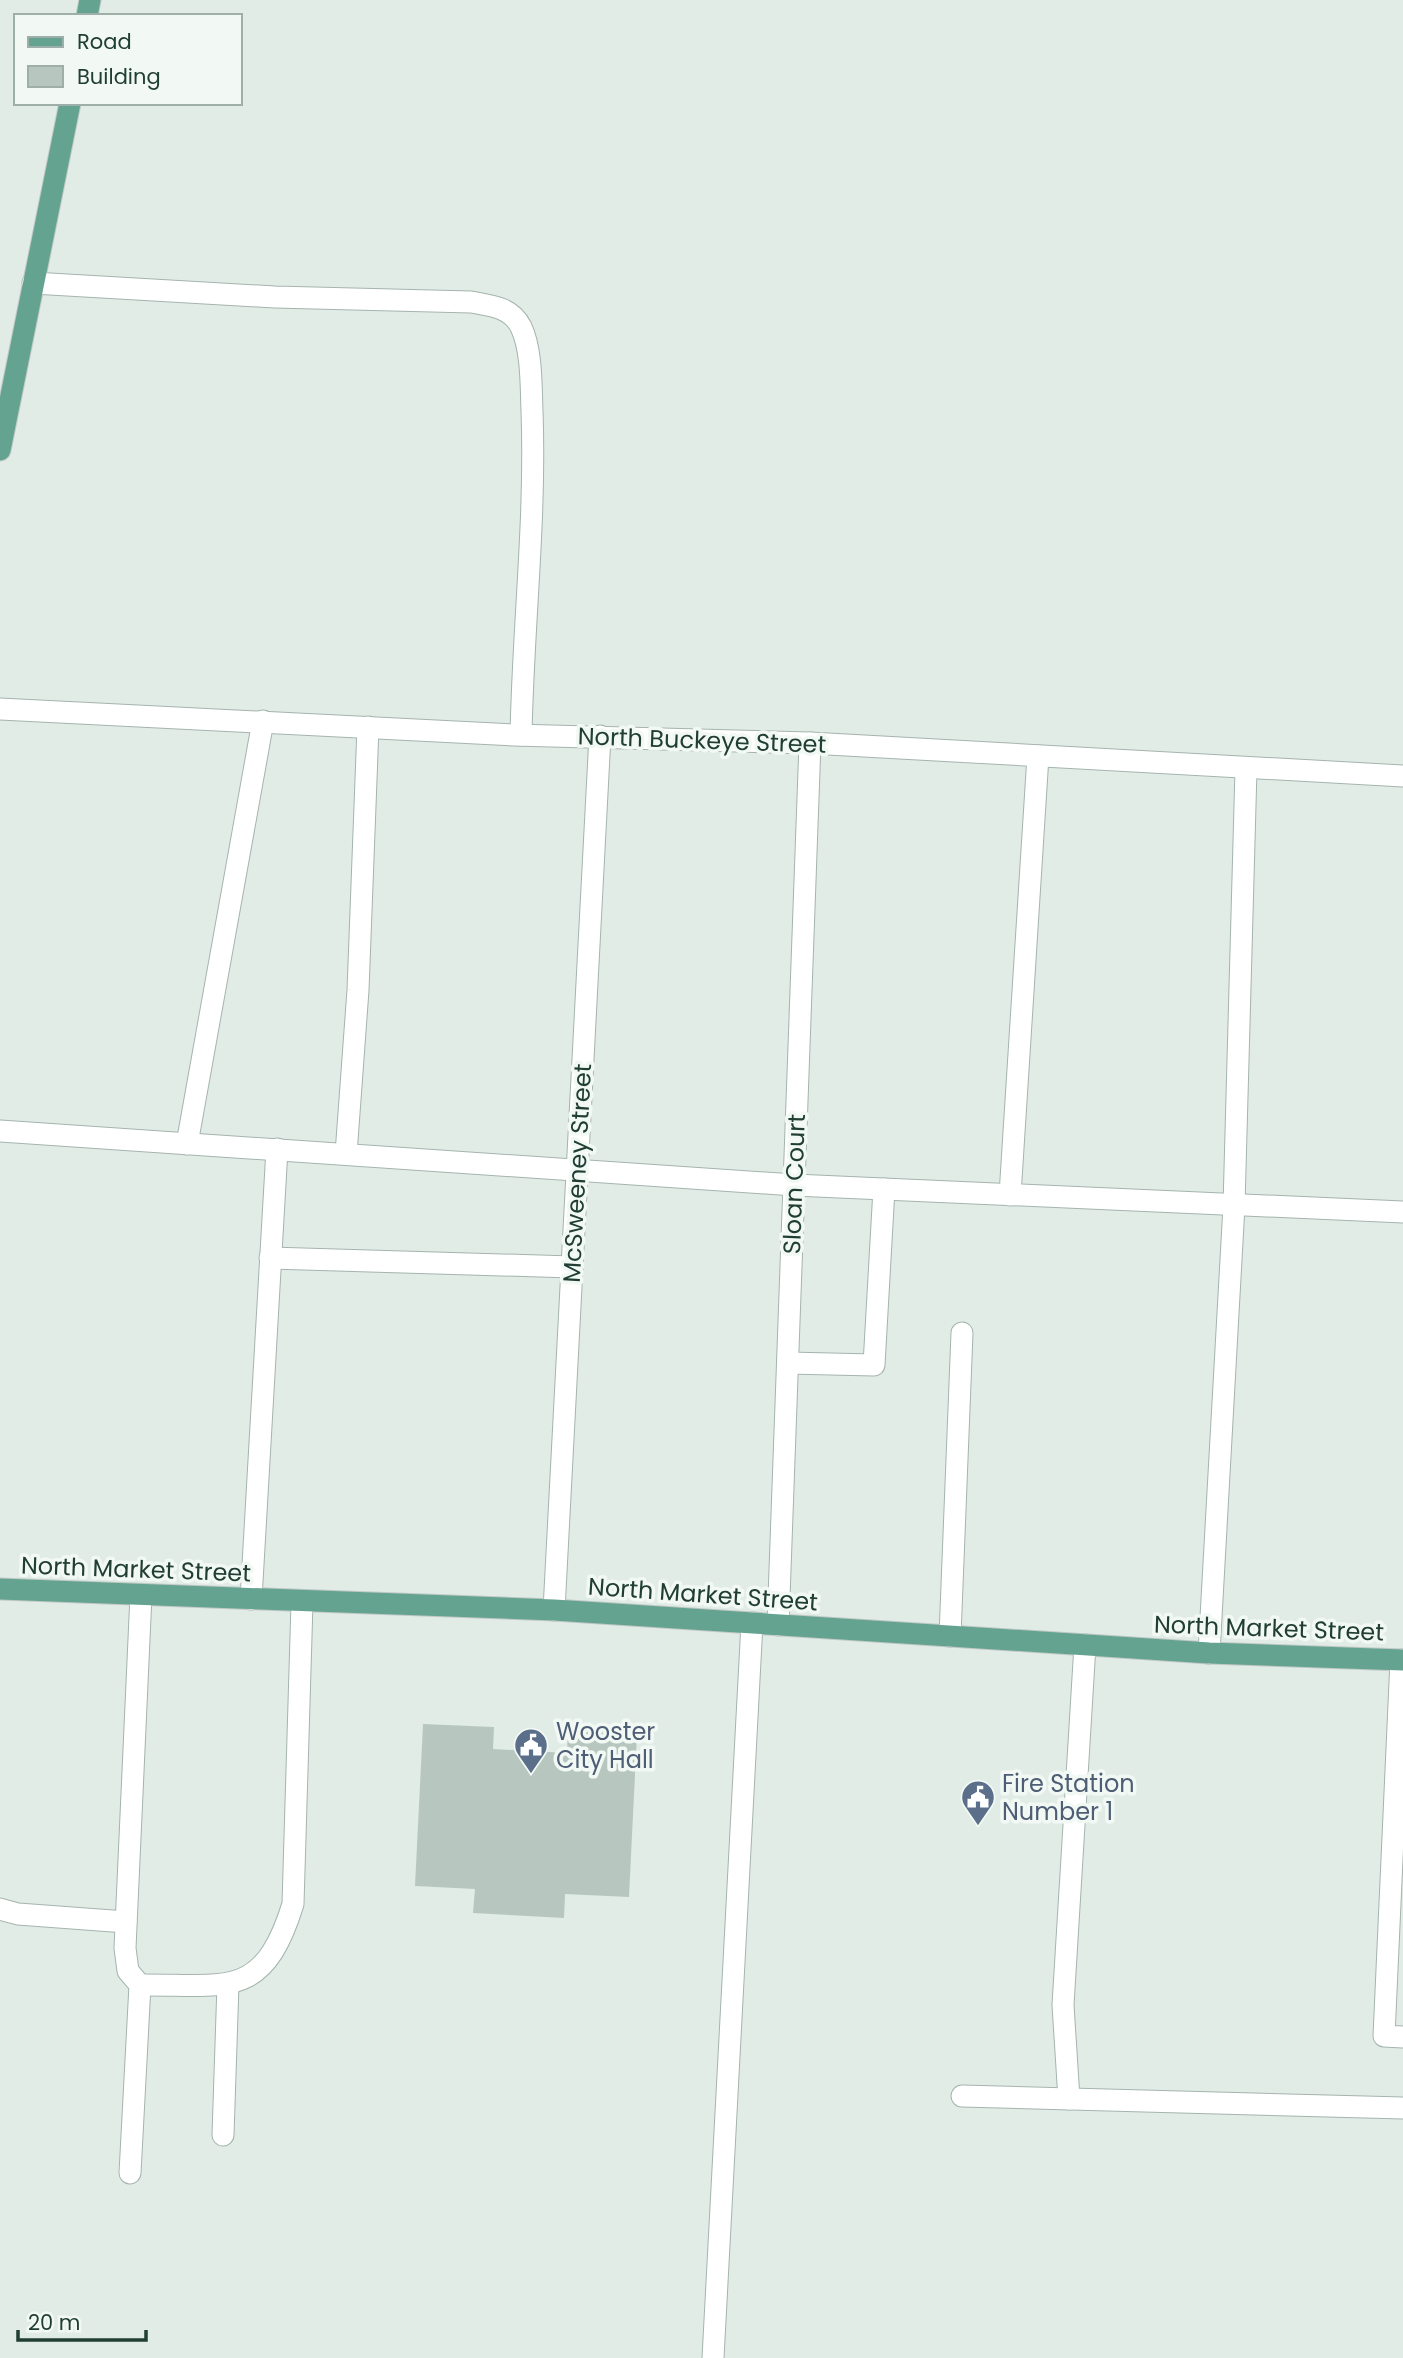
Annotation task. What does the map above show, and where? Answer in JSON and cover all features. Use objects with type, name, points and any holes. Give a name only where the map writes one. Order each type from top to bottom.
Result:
[{"type":"main road","points":[[0,450],[70,105]]},
{"type":"main road","name":"North Market Street","points":[[0,1589],[302,1603],[554,1610],[1209,1653],[1402,1660]]},
{"type":"street","points":[[33,283],[275,297],[471,302],[498,307],[511,314],[525,339],[533,433],[532,527],[523,652],[521,735]]},
{"type":"street","name":"North Buckeye Street","points":[[0,709],[521,735],[810,743],[1403,776]]},
{"type":"street","points":[[187,1144],[263,721]]},
{"type":"street","points":[[346,1154],[358,990],[368,727]]},
{"type":"street","name":"McSweeney Street","points":[[554,1610],[600,736]]},
{"type":"street","name":"Sloan Court","points":[[778,1625],[810,743]]},
{"type":"street","points":[[1010,1195],[1038,756]]},
{"type":"street","points":[[1209,1653],[1234,1206],[1246,769]]},
{"type":"street","points":[[0,1131],[794,1185],[1403,1212]]},
{"type":"street","points":[[251,1599],[277,1149]]},
{"type":"street","points":[[788,1363],[874,1365],[884,1189]]},
{"type":"street","points":[[270,1258],[572,1267]]},
{"type":"street","points":[[950,1636],[962,1334]]},
{"type":"street","points":[[130,2174],[140,1985],[128,1971],[126,1922],[141,1595]]},
{"type":"street","points":[[140,1985],[228,1984],[262,1969],[283,1939],[293,1904],[302,1603]]},
{"type":"street","points":[[713,2358],[752,1623]]},
{"type":"street","points":[[1069,2099],[1063,2006],[1085,1645]]},
{"type":"street","points":[[1402,1660],[1384,2036],[1403,2038]]},
{"type":"street","points":[[0,1909],[18,1914],[126,1922]]},
{"type":"street","points":[[223,2135],[228,1984]]},
{"type":"street","points":[[962,2096],[1403,2108]]},
{"type":"building","points":[[423,1724],[494,1727],[493,1749],[567,1753],[568,1731],[637,1734],[629,1897],[565,1894],[564,1918],[473,1913],[475,1889],[415,1886]]},
{"type":"place","name":"Wooster City Hall","points":[[531,1775]]},
{"type":"place","name":"Fire Station Number 1","points":[[978,1827]]}]
